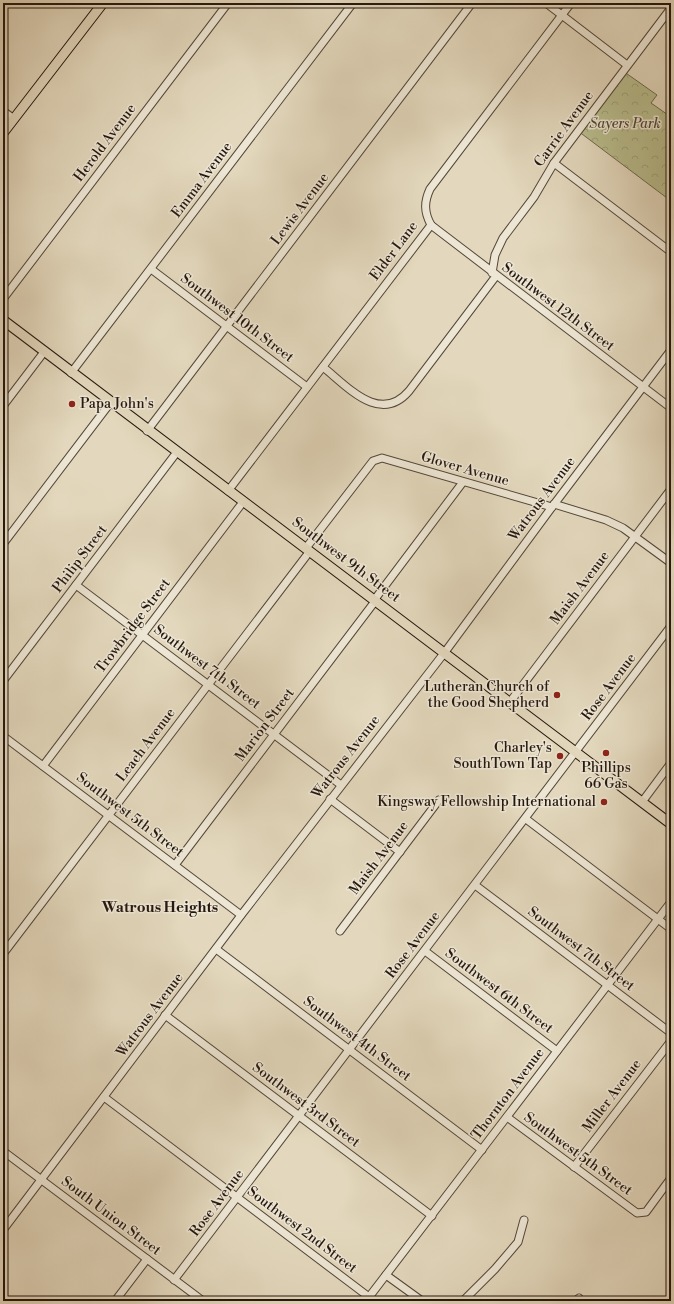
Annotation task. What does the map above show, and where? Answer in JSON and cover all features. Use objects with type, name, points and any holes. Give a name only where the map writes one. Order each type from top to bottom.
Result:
[{"type":"main road","points":[[3,133],[103,3]]},
{"type":"main road","name":"Southwest 9th Street","points":[[3,320],[147,431],[445,652],[671,824]]},
{"type":"street","name":"Herold Avenue","points":[[3,299],[228,3]]},
{"type":"street","name":"Emma Avenue","points":[[72,372],[353,3]]},
{"type":"street","name":"Lewis Avenue","points":[[147,431],[472,3]]},
{"type":"street","points":[[546,3],[627,65]]},
{"type":"street","name":"Elder Lane","points":[[228,491],[431,225],[425,208],[426,198],[430,189],[571,3]]},
{"type":"street","name":"Carrie Avenue","points":[[323,366],[357,395],[377,404],[386,405],[395,403],[409,391],[494,274],[495,255],[500,243],[534,197],[554,163],[671,8]]},
{"type":"street","points":[[3,112],[14,120]]},
{"type":"street","points":[[554,163],[671,252]]},
{"type":"street","name":"Southwest 12th Street","points":[[431,225],[671,408]]},
{"type":"street","name":"Southwest 10th Street","points":[[151,269],[307,387]]},
{"type":"street","name":"Watrous Avenue","points":[[3,1230],[241,915],[445,652],[553,505],[671,350]]},
{"type":"street","points":[[4,404],[44,352]]},
{"type":"street","points":[[3,544],[111,402]]},
{"type":"street","name":"Philip Street","points":[[3,681],[177,452]]},
{"type":"street","name":"Glover Avenue","points":[[373,461],[382,458],[463,482],[606,520],[636,536],[671,563]]},
{"type":"street","name":"Leach Avenue","points":[[3,954],[208,685],[373,461]]},
{"type":"street","name":"Marion Street","points":[[175,865],[463,482]]},
{"type":"street","name":"Maish Avenue","points":[[510,702],[671,489]]},
{"type":"street","name":"Trowbridge Street","points":[[43,766],[243,502]]},
{"type":"street","name":"Southwest 7th Street","points":[[76,585],[341,785]]},
{"type":"street","name":"Rose Avenue","points":[[174,1280],[526,819],[671,626]]},
{"type":"street","name":"Southwest 5th Street","points":[[3,736],[241,915]]},
{"type":"street","points":[[642,802],[671,763]]},
{"type":"street","points":[[330,799],[400,852]]},
{"type":"street","name":"Maish Avenue","points":[[340,931],[439,800]]},
{"type":"street","points":[[526,819],[671,929]]},
{"type":"street","name":"Southwest 7th Street","points":[[475,885],[671,1033]]},
{"type":"street","name":"Thornton Avenue","points":[[368,1299],[671,902]]},
{"type":"street","name":"Southwest 4th Street","points":[[216,949],[482,1150]]},
{"type":"street","name":"Southwest 6th Street","points":[[425,951],[557,1051]]},
{"type":"street","name":"Southwest 3rd Street","points":[[165,1015],[432,1216]]},
{"type":"street","name":"Miller Avenue","points":[[574,1167],[671,1041]]},
{"type":"street","name":"Southwest 2nd Street","points":[[104,1097],[368,1299]]},
{"type":"street","name":"Southwest 5th Street","points":[[507,1118],[635,1212],[640,1214],[646,1212],[671,1178]]},
{"type":"street","name":"South Union Street","points":[[3,1151],[203,1301]]},
{"type":"street","points":[[463,1301],[518,1242],[524,1220]]},
{"type":"street","points":[[115,1301],[147,1259]]},
{"type":"street","points":[[386,1275],[422,1301]]},
{"type":"green space","name":"Sayers Park","points":[[623,71],[657,95],[651,103],[671,117],[671,201],[578,131]]},
{"type":"place","name":"Papa John's","points":[[72,404]]},
{"type":"place","name":"Lutheran Church of the Good Shepherd","points":[[557,695]]},
{"type":"place","name":"Phillips 66 Gas","points":[[606,753]]},
{"type":"place","name":"Charley's SouthTown Tap","points":[[560,756]]},
{"type":"place","name":"Kingsway Fellowship International","points":[[604,802]]},
{"type":"district","name":"Watrous Heights","points":[[160,907]]}]
